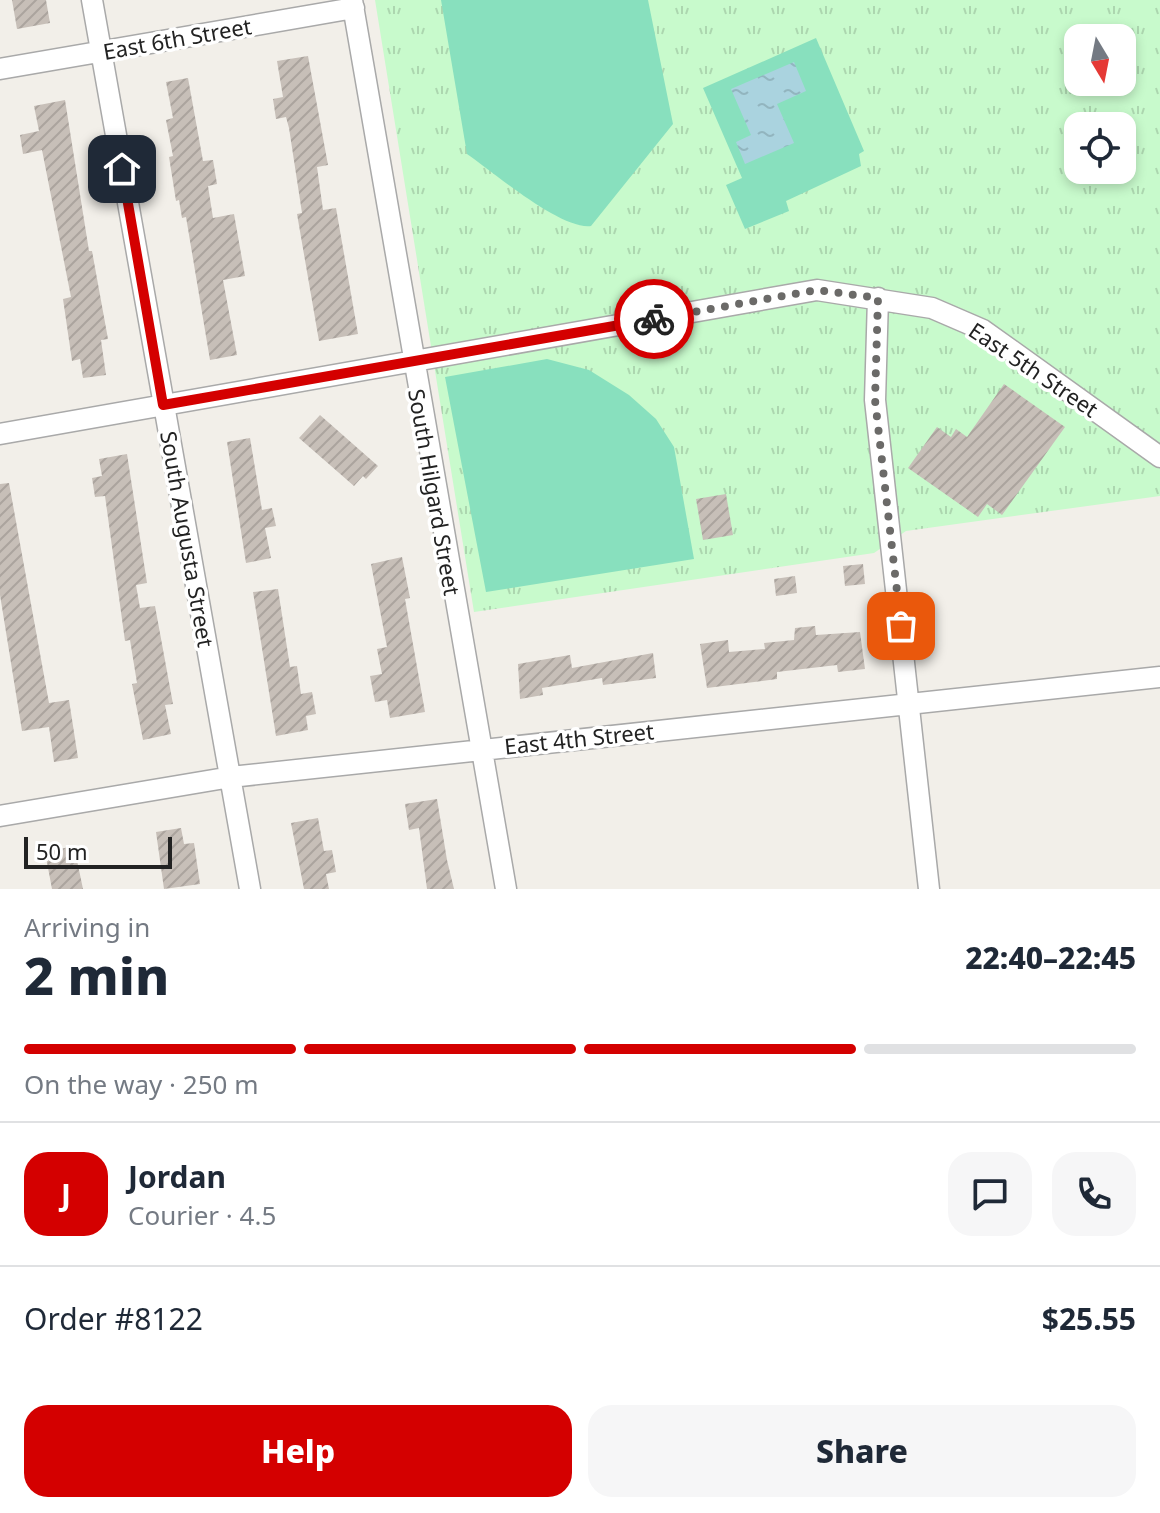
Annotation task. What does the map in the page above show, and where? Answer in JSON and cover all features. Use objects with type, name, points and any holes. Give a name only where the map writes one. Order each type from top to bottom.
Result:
[{"type":"street","name":"South Augusta Street","points":[[92,0],[250,889]]},
{"type":"street","name":"East 6th Street","points":[[0,69],[353,4]]},
{"type":"street","name":"South Hilgard Street","points":[[353,4],[412,361],[506,889]]},
{"type":"street","name":"East 5th Street","points":[[0,434],[817,290],[932,308],[983,330],[1160,457]]},
{"type":"street","points":[[878,298],[875,400],[929,889]]},
{"type":"street","name":"East 4th Street","points":[[0,816],[231,777],[1160,677]]},
{"type":"green space","points":[[375,0],[1160,0],[1160,496],[906,531],[874,553],[474,612]]},
{"type":"green space","points":[[441,0],[648,0],[673,124],[591,226],[578,225],[545,210],[467,154]]},
{"type":"green space","points":[[816,38],[864,151],[859,154],[861,166],[786,201],[789,211],[745,229],[726,185],[742,178],[703,88]]},
{"type":"green space","points":[[547,359],[589,370],[629,395],[656,419],[674,447],[694,559],[486,592],[445,377]]},
{"type":"water","points":[[794,62],[806,91],[777,104],[794,143],[745,164],[736,142],[751,135],[731,89]]},
{"type":"building","points":[[12,0],[46,0],[50,23],[17,29]]},
{"type":"building","points":[[308,56],[328,165],[317,167],[323,210],[336,208],[358,334],[319,341],[297,214],[302,213],[289,128],[286,117],[276,119],[273,99],[283,97],[277,61]]},
{"type":"building","points":[[188,78],[203,161],[213,160],[217,184],[208,186],[213,218],[234,214],[245,276],[223,280],[237,355],[210,360],[186,217],[182,218],[179,200],[176,201],[169,157],[173,156],[166,120],[173,118],[166,82]]},
{"type":"building","points":[[65,100],[89,251],[92,251],[108,339],[101,340],[106,375],[83,378],[80,359],[72,361],[63,299],[71,297],[42,150],[23,154],[20,135],[39,131],[34,106]]},
{"type":"building","points":[[1004,384],[1065,427],[1002,515],[987,504],[978,517],[908,468],[937,427],[951,437],[956,429],[967,437]]},
{"type":"building","points":[[320,415],[378,466],[366,479],[363,476],[354,486],[299,438]]},
{"type":"building","points":[[250,438],[262,510],[272,508],[276,526],[265,528],[271,558],[246,563],[227,442]]},
{"type":"building","points":[[127,454],[147,583],[136,585],[140,608],[155,606],[173,704],[165,705],[171,734],[143,740],[132,684],[137,683],[130,640],[125,641],[105,496],[95,497],[92,478],[102,476],[99,459]]},
{"type":"building","points":[[9,483],[49,703],[69,700],[78,758],[54,762],[49,727],[22,731],[0,595],[0,484]]},
{"type":"building","points":[[726,494],[733,535],[703,540],[696,499]]},
{"type":"building","points":[[402,557],[410,598],[405,599],[425,712],[390,718],[387,700],[375,702],[370,676],[382,674],[377,649],[387,647],[371,564]]},
{"type":"building","points":[[863,564],[865,584],[845,586],[843,566]]},
{"type":"building","points":[[795,576],[797,593],[776,596],[774,579]]},
{"type":"building","points":[[278,589],[290,667],[297,666],[301,694],[312,692],[316,714],[306,716],[308,730],[276,736],[253,592]]},
{"type":"building","points":[[815,626],[816,635],[860,632],[865,669],[838,672],[837,665],[777,672],[777,679],[707,688],[700,644],[728,640],[729,652],[765,649],[764,643],[794,640],[795,628]]},
{"type":"building","points":[[653,653],[656,678],[603,685],[602,678],[542,688],[543,695],[520,699],[518,664],[570,655],[572,668]]},
{"type":"building","points":[[437,799],[454,889],[427,889],[419,828],[409,830],[405,804]]},
{"type":"building","points":[[318,818],[324,851],[332,850],[336,872],[326,874],[329,889],[304,889],[291,823]]},
{"type":"building","points":[[181,828],[184,844],[194,843],[200,884],[164,889],[156,832]]},
{"type":"building","points":[[74,846],[83,889],[52,889],[45,852]]},
{"type":"way so far","points":[[654,319],[817,290],[878,298],[875,400],[901,626]]},
{"type":"route","points":[[122,169],[163,405],[654,319]]}]
